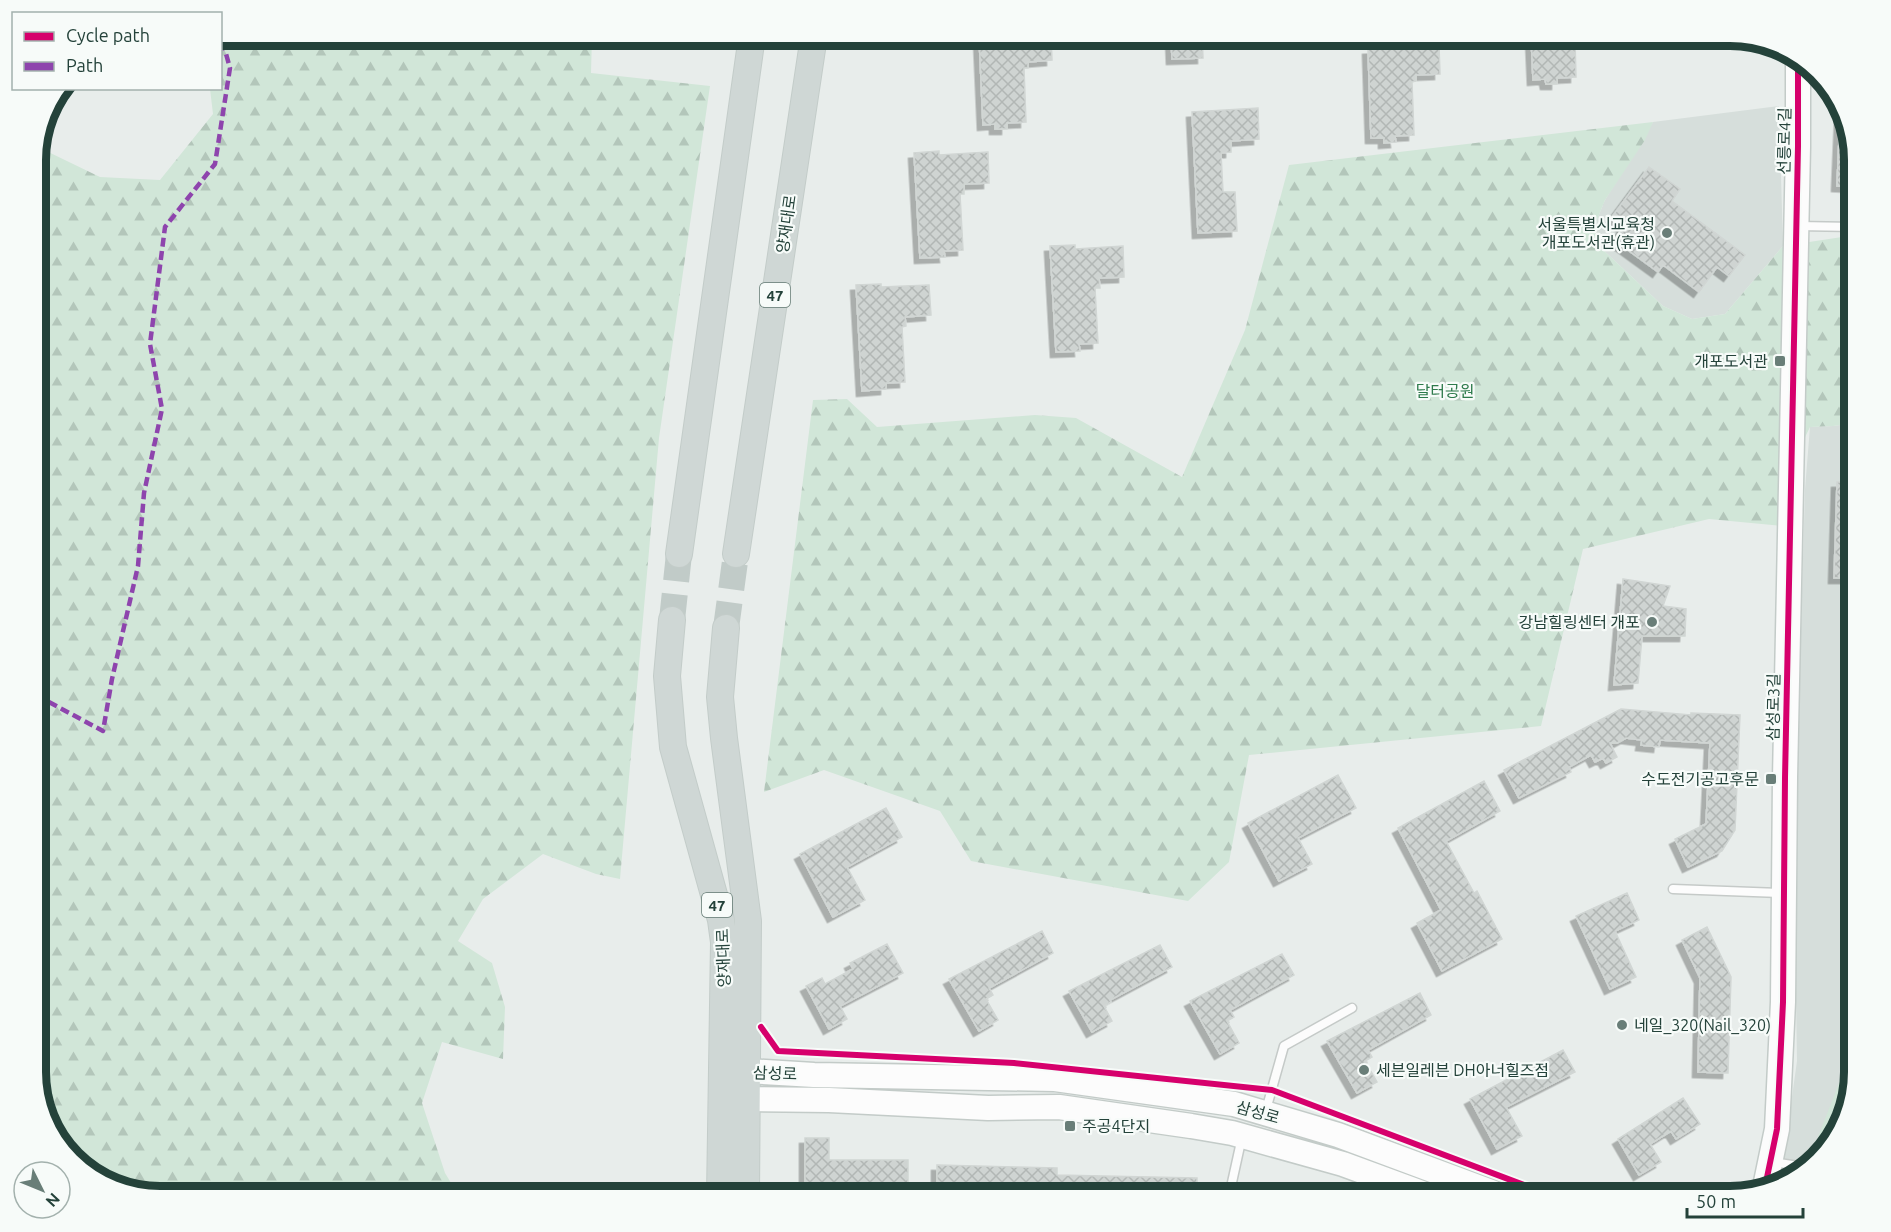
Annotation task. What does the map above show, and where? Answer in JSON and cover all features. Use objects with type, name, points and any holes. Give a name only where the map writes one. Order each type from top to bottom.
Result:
[{"type":"main road","points":[[679,554],[751,47]]},
{"type":"main road","name":"양재대로","points":[[736,554],[812,47]]},
{"type":"main road","name":"선릉로4길","points":[[1795,226],[1798,69]]},
{"type":"main road","name":"삼성로3길","points":[[1767,1179],[1777,1129],[1781,1049],[1795,226]]},
{"type":"main road","name":"양재대로","points":[[672,620],[667,676],[673,747],[722,920],[724,942],[720,1186]]},
{"type":"main road","name":"양재대로","points":[[726,628],[720,697],[748,921],[746,1186]]},
{"type":"main road","name":"삼성로","points":[[723,1084],[747,1071],[814,1075],[1055,1079],[1234,1104],[1338,1135],[1475,1186]]},
{"type":"main road","name":"삼성로","points":[[723,1084],[748,1099],[988,1108],[1059,1107],[1191,1126],[1242,1136],[1343,1164],[1403,1186]]},
{"type":"lane","points":[[1795,226],[1844,227]]},
{"type":"lane","points":[[1673,889],[1784,893]]},
{"type":"lane","points":[[1266,1114],[1284,1046],[1352,1008]]},
{"type":"lane","points":[[1231,1186],[1242,1136]]},
{"type":"lane","points":[[1771,1162],[1795,1165]]},
{"type":"shaded area","points":[[1779,106],[1783,246],[1725,314],[1692,319],[1663,306],[1600,247],[1594,227],[1605,200],[1653,122]]},
{"type":"shaded area","points":[[1844,424],[1844,1086],[1836,1115],[1825,1135],[1806,1157],[1781,1174],[1797,1061],[1794,873],[1805,489],[1810,427]]},
{"type":"green space","points":[[222,47],[592,47],[591,73],[710,86],[659,438],[620,879],[596,874],[543,854],[483,899],[458,941],[492,963],[505,1007],[503,1059],[442,1042],[422,1103],[445,1173],[453,1186],[146,1185],[110,1174],[80,1152],[62,1129],[49,1094],[47,1079],[47,151],[100,177],[160,180],[213,114],[210,90],[222,90]]},
{"type":"green space","name":"달터공원","points":[[1653,122],[1645,140],[1605,200],[1594,227],[1600,247],[1663,306],[1692,319],[1725,314],[1783,246],[1844,237],[1844,424],[1810,427],[1792,464],[1784,526],[1709,519],[1583,549],[1541,726],[1249,755],[1229,862],[1188,901],[971,861],[940,811],[824,770],[764,792],[813,400],[847,399],[877,427],[1035,415],[1076,418],[1182,477],[1245,330],[1289,165]]},
{"type":"green space","points":[[1844,1070],[1844,1086],[1836,1115],[1821,1140],[1818,1137]]},
{"type":"building","points":[[979,46],[1051,46],[1052,60],[1028,62],[1028,68],[1024,68],[1026,122],[1007,123],[1007,129],[995,129],[995,124],[983,125]]},
{"type":"building","points":[[1171,46],[1202,46],[1203,58],[1172,59]]},
{"type":"building","points":[[1439,46],[1440,74],[1416,75],[1416,81],[1412,82],[1414,135],[1395,136],[1396,142],[1384,143],[1384,138],[1371,138],[1368,49]]},
{"type":"building","points":[[1531,46],[1575,46],[1576,77],[1557,78],[1557,84],[1546,84],[1545,79],[1533,80]]},
{"type":"building","points":[[1258,108],[1259,139],[1231,141],[1231,152],[1221,153],[1223,192],[1235,192],[1237,231],[1198,233],[1192,112]]},
{"type":"building","points":[[1840,127],[1844,146],[1844,186],[1837,186]]},
{"type":"building","points":[[939,151],[939,155],[988,152],[989,183],[964,184],[964,194],[960,194],[963,250],[944,251],[945,257],[920,258],[914,153]]},
{"type":"building","name":"서울특별시교육청 개포도서관(휴관)","points":[[1649,167],[1680,189],[1672,201],[1745,255],[1729,276],[1717,267],[1699,292],[1663,265],[1658,272],[1614,240],[1623,227],[1611,218]]},
{"type":"building","points":[[1075,245],[1075,249],[1123,246],[1124,277],[1099,278],[1100,288],[1095,288],[1098,343],[1079,344],[1080,351],[1056,352],[1050,246]]},
{"type":"building","points":[[881,284],[881,287],[929,285],[931,315],[905,317],[906,326],[902,327],[905,382],[886,383],[886,389],[862,391],[856,285]]},
{"type":"building","points":[[1837,482],[1844,482],[1844,578],[1834,578]]},
{"type":"building","name":"강남힐링센터 개포","points":[[1623,579],[1670,586],[1663,606],[1686,609],[1685,636],[1642,636],[1638,683],[1614,685]]},
{"type":"building","points":[[1621,709],[1691,715],[1691,713],[1740,715],[1735,830],[1722,851],[1688,867],[1675,839],[1706,824],[1710,743],[1660,740],[1659,747],[1641,745],[1642,740],[1626,738],[1617,743],[1610,743],[1617,757],[1606,763],[1603,758],[1595,762],[1591,755],[1569,767],[1571,772],[1519,798],[1504,770]]},
{"type":"building","points":[[1338,775],[1356,808],[1298,838],[1312,864],[1279,881],[1248,823]]},
{"type":"building","points":[[1484,781],[1500,811],[1446,841],[1474,893],[1477,891],[1502,939],[1442,971],[1417,923],[1441,910],[1398,828]]},
{"type":"building","points":[[886,808],[902,837],[847,867],[865,900],[833,917],[800,854]]},
{"type":"building","points":[[1627,893],[1639,920],[1615,931],[1636,977],[1610,989],[1576,916]]},
{"type":"building","points":[[1707,927],[1731,977],[1728,1073],[1698,1072],[1700,978],[1682,940]]},
{"type":"building","points":[[1042,931],[1053,953],[989,988],[993,995],[986,999],[998,1020],[979,1031],[949,979]]},
{"type":"building","points":[[887,944],[903,973],[840,1006],[847,1019],[829,1029],[806,986],[822,978],[825,984],[853,969],[850,963]]},
{"type":"building","points":[[1160,945],[1172,967],[1110,1000],[1111,1002],[1104,1006],[1112,1021],[1092,1032],[1069,991]]},
{"type":"building","points":[[1282,954],[1294,975],[1230,1010],[1234,1017],[1227,1021],[1239,1043],[1220,1054],[1190,1001]]},
{"type":"building","points":[[1420,993],[1431,1015],[1368,1050],[1372,1057],[1365,1061],[1377,1082],[1357,1093],[1327,1041]]},
{"type":"building","points":[[1563,1050],[1575,1072],[1506,1107],[1522,1136],[1497,1149],[1470,1099]]},
{"type":"building","points":[[1683,1098],[1700,1124],[1676,1139],[1671,1131],[1650,1144],[1661,1162],[1639,1175],[1618,1139]]},
{"type":"building","points":[[805,1138],[829,1138],[829,1160],[908,1160],[908,1184],[805,1186]]},
{"type":"building","points":[[937,1165],[1057,1168],[1057,1175],[1197,1178],[1197,1186],[937,1186]]},
{"type":"tunnel","points":[[672,620],[679,554]]},
{"type":"tunnel","points":[[726,628],[736,554]]},
{"type":"marked path","points":[[47,701],[103,731],[112,679],[138,566],[144,493],[162,409],[150,344],[165,227],[215,164],[230,68],[224,47]]},
{"type":"cycle path","points":[[1767,1179],[1777,1129],[1783,1002],[1798,69]]},
{"type":"cycle path","points":[[761,1027],[778,1051],[1014,1063],[1272,1090],[1526,1186]]},
{"type":"place","name":"서울특별시교육청 개포도서관(휴관)","points":[[1667,233]]},
{"type":"place","name":"개포도서관","points":[[1780,361]]},
{"type":"place","name":"강남힐링센터 개포","points":[[1652,622]]},
{"type":"place","name":"수도전기공고후문","points":[[1771,779]]},
{"type":"place","name":"네일_320(Nail_320)","points":[[1622,1025]]},
{"type":"place","name":"세븐일레븐 DH아너힐즈점","points":[[1364,1070]]},
{"type":"place","name":"주공4단지","points":[[1070,1126]]}]
